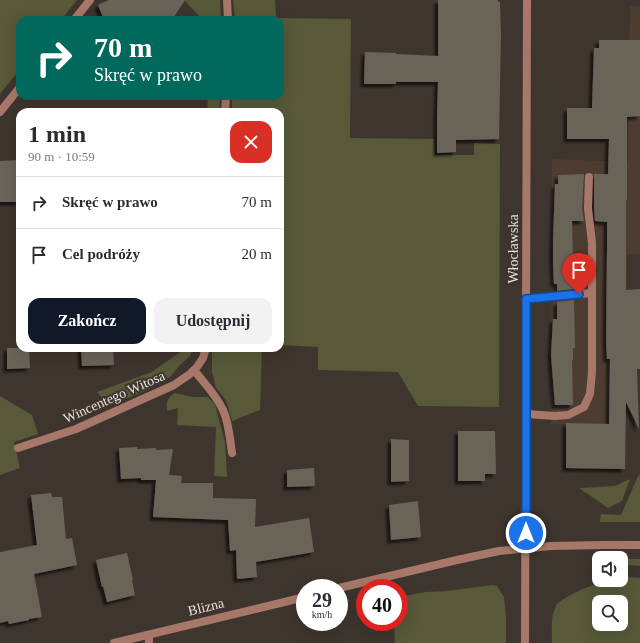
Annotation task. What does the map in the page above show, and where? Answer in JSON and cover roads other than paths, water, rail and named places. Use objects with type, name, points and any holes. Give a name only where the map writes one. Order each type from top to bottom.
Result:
[{"type":"street","points":[[77,16],[90,0]]},
{"type":"street","points":[[227,0],[228,16]]},
{"type":"street","name":"Włocławska","points":[[525,643],[527,0]]},
{"type":"street","points":[[0,112],[16,92]]},
{"type":"street","points":[[526,414],[555,416],[568,415],[584,407],[590,394],[592,372],[592,243],[588,208],[589,177]]},
{"type":"street","points":[[526,299],[591,293]]},
{"type":"street","name":"Wincentego Witosa","points":[[18,448],[76,429],[174,385],[194,370],[203,358],[205,352]]},
{"type":"street","points":[[194,370],[213,394],[223,410],[229,429],[232,453]]},
{"type":"street","points":[[348,586],[499,551],[551,546],[640,545]]},
{"type":"street","name":"Blizna","points":[[114,643],[149,639],[296,599]]}]
